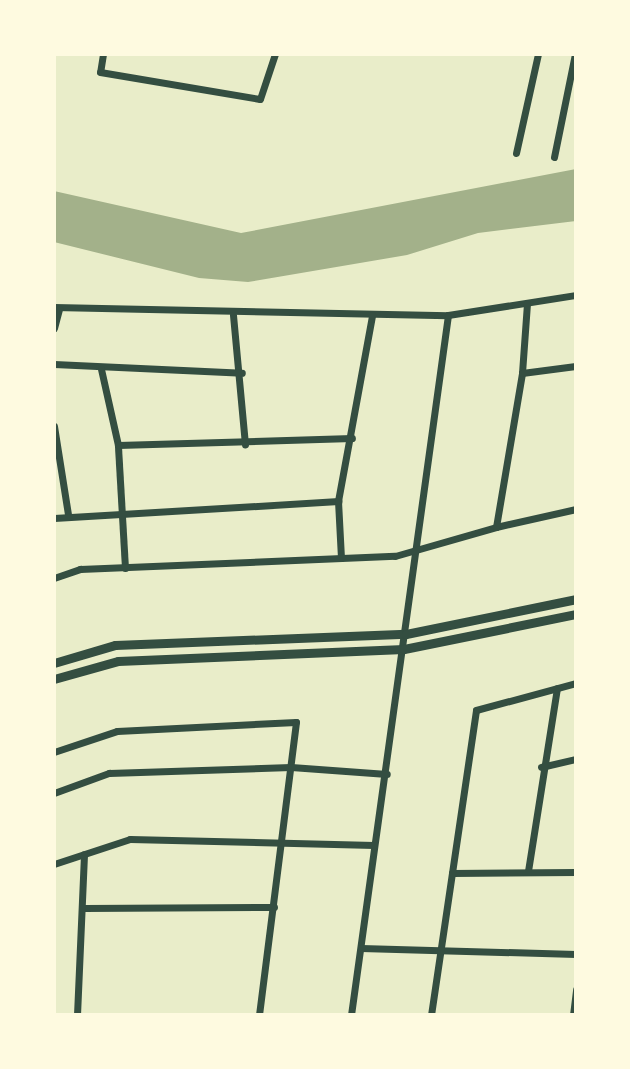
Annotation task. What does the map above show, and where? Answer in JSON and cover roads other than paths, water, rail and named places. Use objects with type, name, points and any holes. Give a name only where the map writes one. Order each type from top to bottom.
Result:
[{"type":"main road","points":[[54,663],[115,645],[406,634],[576,599]]},
{"type":"main road","points":[[54,679],[118,661],[404,649],[576,614]]},
{"type":"street","points":[[103,54],[100,72],[260,99],[275,54]]},
{"type":"street","points":[[516,153],[538,54]]},
{"type":"street","points":[[554,157],[575,54]]},
{"type":"street","points":[[54,328],[57,308],[233,315],[448,315],[576,295]]},
{"type":"street","points":[[496,527],[522,373],[527,303]]},
{"type":"street","points":[[233,315],[242,373],[245,444]]},
{"type":"street","points":[[341,558],[338,501],[352,438],[372,315]]},
{"type":"street","points":[[351,1015],[387,774],[448,315]]},
{"type":"street","points":[[54,364],[101,369],[242,373]]},
{"type":"street","points":[[522,373],[576,366]]},
{"type":"street","points":[[101,369],[118,445],[125,568]]},
{"type":"street","points":[[54,426],[68,514]]},
{"type":"street","points":[[118,445],[245,444],[352,438]]},
{"type":"street","points":[[54,518],[122,510],[338,501]]},
{"type":"street","points":[[54,578],[125,568],[341,558],[416,547],[576,509]]},
{"type":"street","points":[[431,1015],[476,710],[576,683]]},
{"type":"street","points":[[528,871],[541,767],[557,688]]},
{"type":"street","points":[[54,752],[117,731],[296,722],[259,1015]]},
{"type":"street","points":[[541,767],[576,759]]},
{"type":"street","points":[[54,793],[109,773],[291,767],[387,774]]},
{"type":"street","points":[[54,864],[130,839],[280,839],[374,845]]},
{"type":"street","points":[[77,1015],[84,854]]},
{"type":"street","points":[[452,873],[576,872]]},
{"type":"street","points":[[84,908],[274,907]]},
{"type":"street","points":[[361,948],[576,954]]},
{"type":"street","points":[[573,1015],[576,989]]}]
